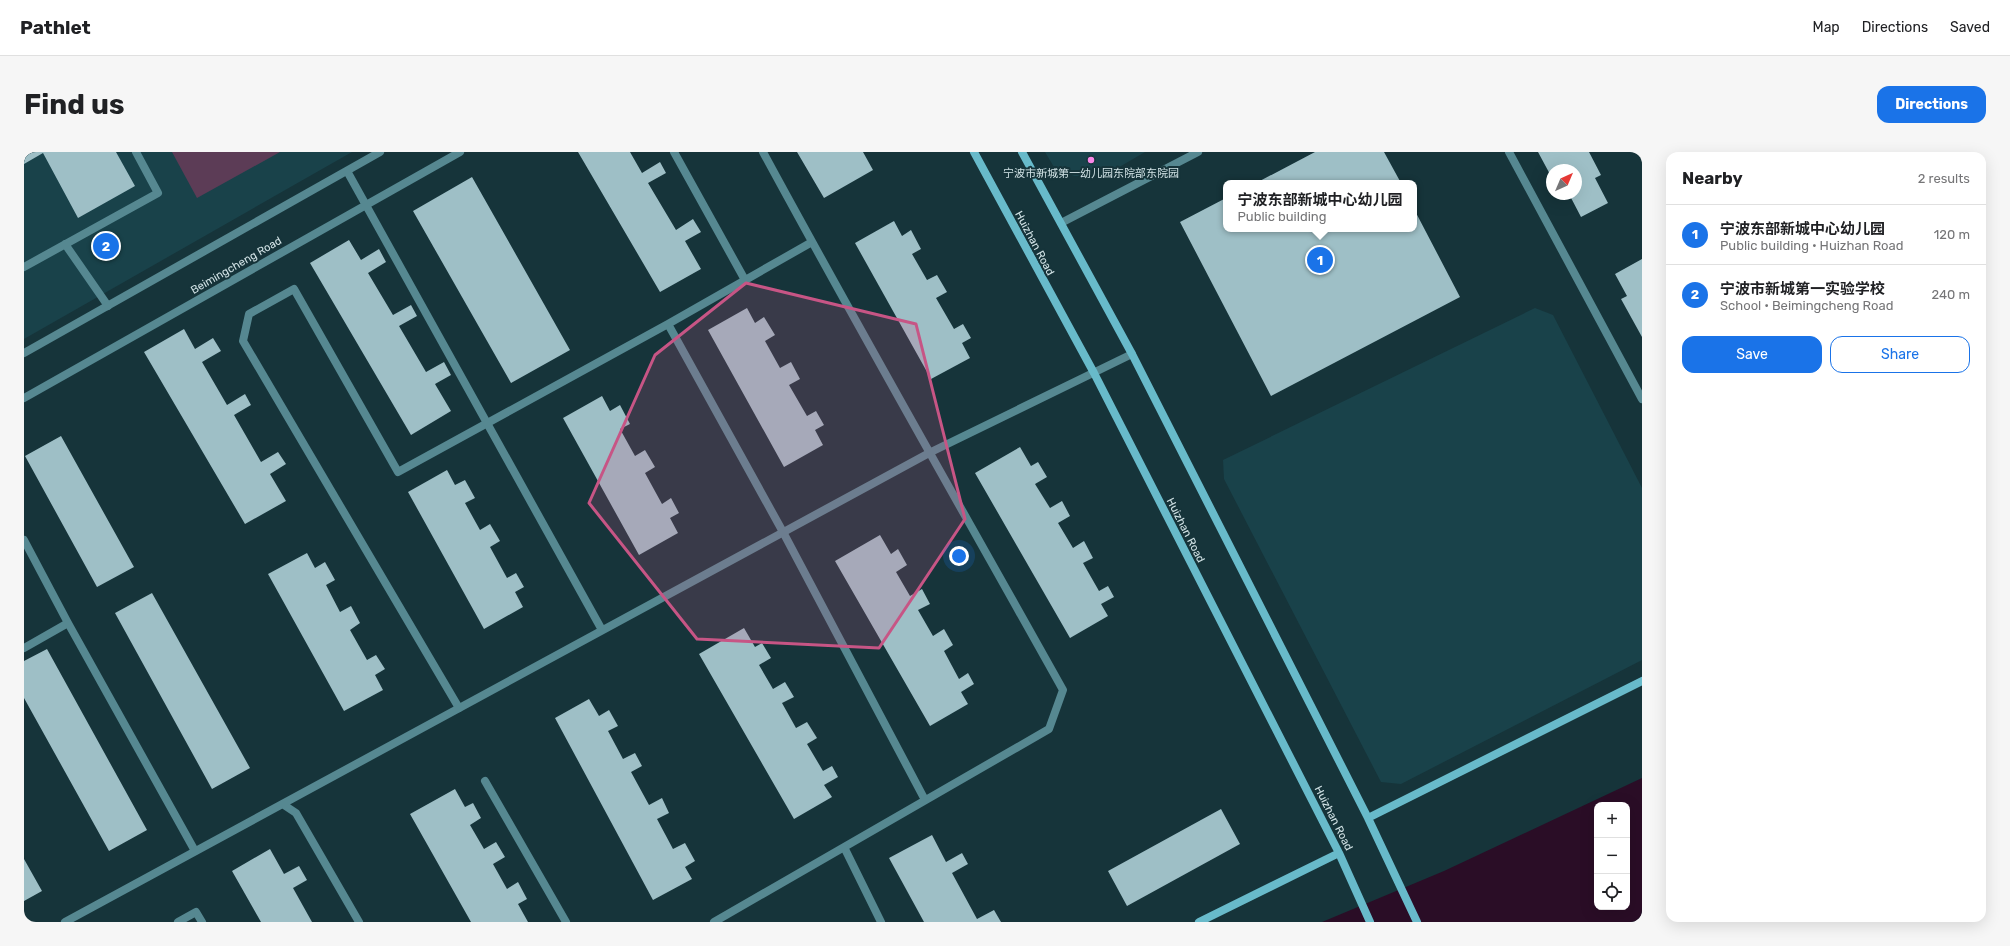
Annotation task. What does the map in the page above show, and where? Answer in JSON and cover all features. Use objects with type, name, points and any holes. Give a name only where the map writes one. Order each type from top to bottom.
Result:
[{"type":"street","points":[[24,267],[158,193],[136,152]]},
{"type":"street","points":[[24,353],[380,152]]},
{"type":"street","name":"Beimingcheng Road","points":[[24,398],[460,152]]},
{"type":"street","points":[[674,152],[745,280]]},
{"type":"street","points":[[714,922],[837,853],[844,847],[1049,729],[1063,690],[931,452],[897,396],[763,152]]},
{"type":"street","name":"Huizhan Road","points":[[974,152],[1094,373],[1339,853],[1369,920]]},
{"type":"street","points":[[1022,152],[1132,354],[1368,818],[1417,922]]},
{"type":"street","points":[[1061,223],[1198,152]]},
{"type":"street","points":[[1509,152],[1642,398]]},
{"type":"street","points":[[347,171],[602,630]]},
{"type":"street","points":[[459,708],[243,341],[249,314],[294,289],[398,472],[668,324],[812,242]]},
{"type":"street","points":[[65,244],[108,306]]},
{"type":"street","points":[[668,324],[783,532],[925,800]]},
{"type":"street","points":[[65,922],[195,851],[284,805],[292,798],[931,452],[1132,354]]},
{"type":"street","points":[[24,540],[68,624],[195,851]]},
{"type":"street","points":[[24,648],[68,624]]},
{"type":"street","points":[[1368,818],[1642,681]]},
{"type":"street","points":[[485,781],[566,922]]},
{"type":"street","points":[[284,805],[296,813],[359,922]]},
{"type":"street","points":[[844,847],[881,922]]},
{"type":"street","points":[[1199,922],[1339,853]]},
{"type":"street","points":[[178,922],[196,912],[202,922]]},
{"type":"highlighted area","points":[[746,283],[916,324],[965,519],[879,648],[697,639],[589,503],[655,355]]},
{"type":"shaded area","points":[[24,152],[352,152],[24,339]]},
{"type":"shaded area","points":[[172,152],[280,152],[197,198]]},
{"type":"shaded area","name":"宁波市新城第一幼儿园东院部东院园","points":[[1045,152],[1145,152],[1104,176],[1074,176],[1054,167]]},
{"type":"shaded area","points":[[1535,308],[1553,315],[1642,488],[1642,660],[1401,784],[1381,782],[1224,479],[1223,460]]},
{"type":"shaded area","points":[[1642,778],[1642,922],[1322,922],[1444,871]]},
{"type":"building","points":[[24,152],[116,152],[135,186],[78,218],[43,153],[24,164]]},
{"type":"building","points":[[578,152],[630,152],[642,173],[660,162],[666,173],[648,183],[676,230],[693,219],[701,232],[685,241],[701,269],[660,292]]},
{"type":"building","points":[[797,152],[863,152],[873,170],[824,198]]},
{"type":"building","points":[[1315,152],[1384,152],[1399,180],[1262,180]]},
{"type":"building","points":[[1538,152],[1589,152],[1601,175],[1595,178],[1608,203],[1581,217],[1572,200],[1582,200],[1582,164],[1546,164],[1546,167]]},
{"type":"building","points":[[472,177],[570,350],[511,383],[413,211]]},
{"type":"building","points":[[1223,200],[1223,232],[1417,232],[1417,215],[1460,297],[1271,396],[1180,222]]},
{"type":"building","points":[[894,221],[902,236],[911,230],[921,249],[912,254],[927,280],[937,275],[947,292],[936,298],[954,329],[963,324],[971,338],[962,343],[970,358],[931,379],[855,243]]},
{"type":"building","points":[[349,240],[361,260],[379,249],[386,262],[368,273],[393,315],[411,305],[417,316],[399,326],[426,372],[444,362],[451,375],[435,384],[451,411],[411,435],[310,263]]},
{"type":"building","points":[[1642,259],[1642,337],[1621,299],[1627,296],[1615,274]]},
{"type":"building","points":[[747,308],[755,323],[764,317],[775,335],[765,341],[780,368],[791,362],[800,379],[789,385],[807,416],[816,411],[824,425],[815,430],[823,445],[784,467],[708,330]]},
{"type":"building","points":[[184,329],[195,349],[213,338],[221,351],[202,362],[227,405],[245,394],[251,405],[234,415],[261,462],[278,452],[286,464],[270,474],[286,501],[245,524],[144,352]]},
{"type":"building","points":[[602,396],[610,411],[620,405],[630,424],[620,429],[635,456],[645,450],[655,467],[645,473],[662,504],[671,498],[679,513],[670,518],[678,533],[639,555],[563,418]]},
{"type":"building","points":[[61,436],[134,567],[97,587],[25,456]]},
{"type":"building","points":[[1020,447],[1031,466],[1038,462],[1047,477],[1035,484],[1050,508],[1062,501],[1070,516],[1058,523],[1073,548],[1084,541],[1093,558],[1083,563],[1099,591],[1108,586],[1114,597],[1101,604],[1108,616],[1070,638],[975,473]]},
{"type":"building","points":[[447,470],[455,485],[465,480],[475,498],[465,503],[480,530],[490,524],[500,541],[490,547],[507,578],[516,573],[524,587],[515,592],[523,607],[484,629],[408,492]]},
{"type":"building","points":[[880,535],[891,554],[898,549],[907,565],[896,572],[910,596],[922,589],[930,604],[918,610],[933,636],[944,629],[953,645],[944,651],[959,679],[968,673],[974,684],[961,692],[968,704],[930,726],[835,561]]},
{"type":"building","points":[[307,553],[315,568],[325,562],[335,580],[326,585],[340,612],[351,606],[360,623],[350,630],[367,660],[376,655],[385,669],[375,675],[383,690],[344,711],[268,574]]},
{"type":"building","points":[[152,593],[250,768],[212,789],[115,613]]},
{"type":"building","points":[[744,628],[755,647],[762,643],[771,658],[759,665],[773,689],[785,682],[794,697],[782,703],[796,728],[807,722],[817,738],[807,744],[823,771],[832,766],[838,777],[824,785],[832,797],[794,819],[699,654]]},
{"type":"building","points":[[47,649],[147,830],[109,851],[24,698],[24,661]]},
{"type":"building","points":[[589,699],[599,716],[609,710],[618,726],[608,731],[623,759],[635,753],[642,766],[631,772],[649,805],[662,798],[669,813],[657,819],[673,849],[685,843],[695,861],[685,867],[692,879],[653,900],[555,718]]},
{"type":"building","points":[[455,789],[465,807],[473,803],[481,818],[470,825],[484,849],[496,842],[505,857],[493,864],[507,889],[518,882],[527,899],[518,904],[528,922],[471,922],[410,814]]},
{"type":"building","points":[[1221,809],[1240,844],[1127,906],[1108,871]]},
{"type":"building","points":[[932,835],[946,862],[962,853],[968,864],[952,873],[977,919],[994,910],[1001,922],[924,922],[889,858]]},
{"type":"building","points":[[270,849],[284,874],[299,866],[307,880],[293,888],[312,922],[261,922],[232,871]]},
{"type":"building","points":[[24,859],[42,891],[24,901]]},
{"type":"place","name":"宁波市新城第一幼儿园东院部东院园","points":[[1091,160]]},
{"type":"place","name":"宁波市新城第一实验学校","points":[[106,246]]},
{"type":"place","name":"宁波东部新城中心幼儿园","points":[[1320,260]]}]
